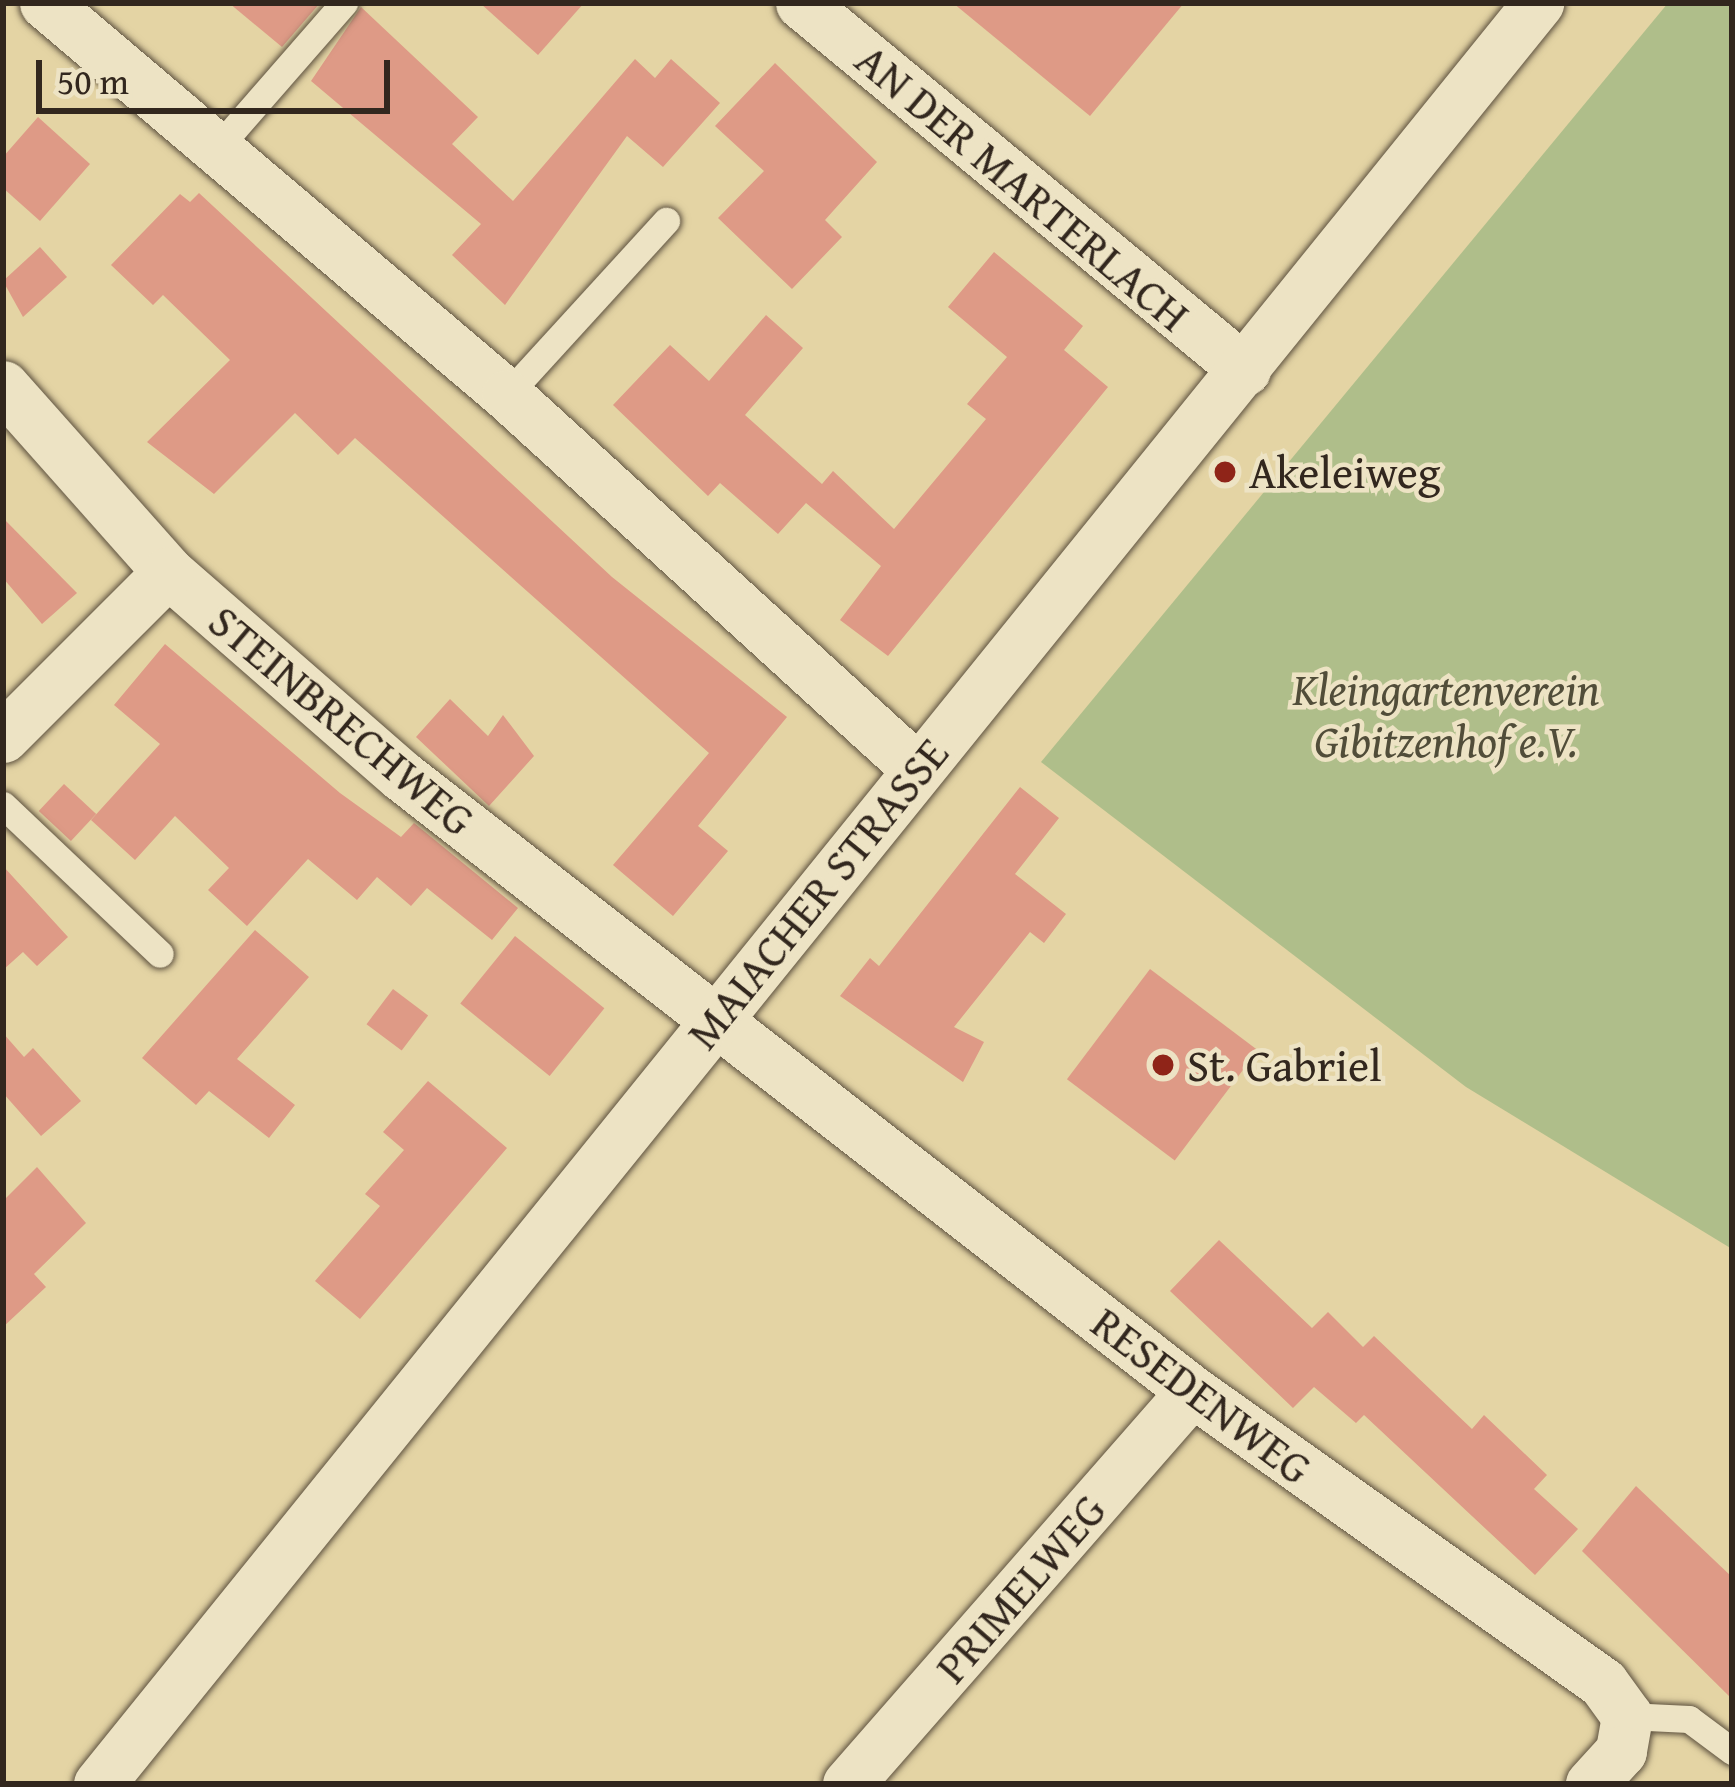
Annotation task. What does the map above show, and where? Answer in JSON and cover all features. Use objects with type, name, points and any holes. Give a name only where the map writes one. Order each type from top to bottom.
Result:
[{"type":"street","points":[[45,3],[220,145],[507,395],[916,768]]},
{"type":"street","name":"AN DER MARTERLACH","points":[[800,3],[1246,370]]},
{"type":"street","name":"MAIACHER STRASSE","points":[[99,1784],[1538,3]]},
{"type":"street","name":"STEINBRECHWEG","points":[[3,386],[168,572],[402,776],[715,1019]]},
{"type":"street","points":[[3,737],[168,572]]},
{"type":"street","name":"RESEDENWEG","points":[[715,1019],[1192,1391],[1603,1683],[1627,1716]]},
{"type":"street","name":"PRIMELWEG","points":[[848,1784],[1192,1391]]},
{"type":"street","points":[[1591,1784],[1621,1751],[1627,1716]]},
{"type":"lane","points":[[220,145],[344,3]]},
{"type":"lane","points":[[507,395],[666,221]]},
{"type":"lane","points":[[3,805],[160,954]]},
{"type":"lane","points":[[1627,1716],[1689,1719],[1732,1751]]},
{"type":"green space","name":"Kleingartenverein Gibitzenhof e.V.","points":[[1668,3],[1732,3],[1732,1249],[1466,1087],[1041,762]]},
{"type":"building","points":[[229,3],[320,3],[282,47]]},
{"type":"building","points":[[480,3],[584,3],[538,55]]},
{"type":"building","points":[[953,3],[1184,3],[1090,116]]},
{"type":"building","points":[[361,7],[478,117],[452,144],[513,201],[635,59],[655,78],[671,59],[720,103],[663,167],[627,136],[505,305],[452,255],[481,224],[311,81]]},
{"type":"building","points":[[775,63],[877,162],[825,220],[842,237],[792,289],[718,218],[764,171],[715,126]]},
{"type":"building","points":[[38,117],[90,164],[40,221],[3,188],[3,157]]},
{"type":"building","points":[[199,193],[612,577],[787,717],[698,826],[728,851],[673,916],[613,865],[709,753],[355,438],[338,455],[295,413],[214,494],[147,442],[230,360],[163,295],[153,305],[111,265],[180,194],[190,202]]},
{"type":"building","points":[[40,247],[67,277],[23,317],[3,281]]},
{"type":"building","points":[[994,252],[1083,326],[1064,350],[1108,387],[888,656],[840,620],[881,566],[806,503],[778,534],[720,483],[708,496],[613,405],[670,345],[709,381],[766,315],[803,348],[745,415],[822,484],[833,471],[894,529],[986,419],[967,404],[1007,357],[948,307]]},
{"type":"building","points":[[3,518],[77,593],[42,624],[3,578]]},
{"type":"building","points":[[165,644],[340,793],[401,837],[414,823],[518,908],[492,940],[427,888],[411,906],[377,877],[357,900],[308,859],[247,926],[208,890],[229,868],[175,816],[135,860],[91,820],[160,744],[114,705]]},
{"type":"building","points":[[450,699],[488,736],[503,715],[534,756],[489,806],[416,737]]},
{"type":"building","points":[[64,784],[96,814],[71,841],[39,811]]},
{"type":"building","points":[[1020,787],[1059,818],[1015,874],[1066,914],[1044,943],[1030,932],[954,1027],[984,1042],[963,1082],[840,996],[870,958],[879,966]]},
{"type":"building","points":[[3,866],[68,937],[37,966],[23,952],[3,970]]},
{"type":"building","points":[[255,930],[309,977],[237,1059],[295,1105],[269,1138],[209,1091],[196,1105],[142,1058]]},
{"type":"building","points":[[515,936],[604,1008],[550,1076],[460,1004]]},
{"type":"building","name":"St. Gabriel","points":[[1150,969],[1258,1050],[1175,1160],[1067,1079]]},
{"type":"building","points":[[393,989],[428,1015],[402,1051],[367,1024]]},
{"type":"building","points":[[3,1033],[24,1057],[33,1048],[81,1101],[41,1136],[3,1093]]},
{"type":"building","points":[[428,1081],[507,1148],[360,1319],[315,1281],[380,1206],[365,1194],[404,1150],[383,1132]]},
{"type":"building","points":[[37,1167],[86,1223],[34,1274],[46,1287],[3,1327],[3,1201]]},
{"type":"building","points":[[1219,1240],[1312,1328],[1328,1312],[1363,1347],[1374,1336],[1472,1429],[1484,1415],[1547,1475],[1534,1489],[1578,1529],[1535,1575],[1364,1415],[1356,1423],[1314,1387],[1293,1408],[1170,1291]]},
{"type":"building","points":[[1636,1486],[1732,1577],[1732,1699],[1582,1551]]},
{"type":"place","name":"Akeleiweg","points":[[1225,472]]},
{"type":"place","name":"St. Gabriel","points":[[1163,1065]]}]
